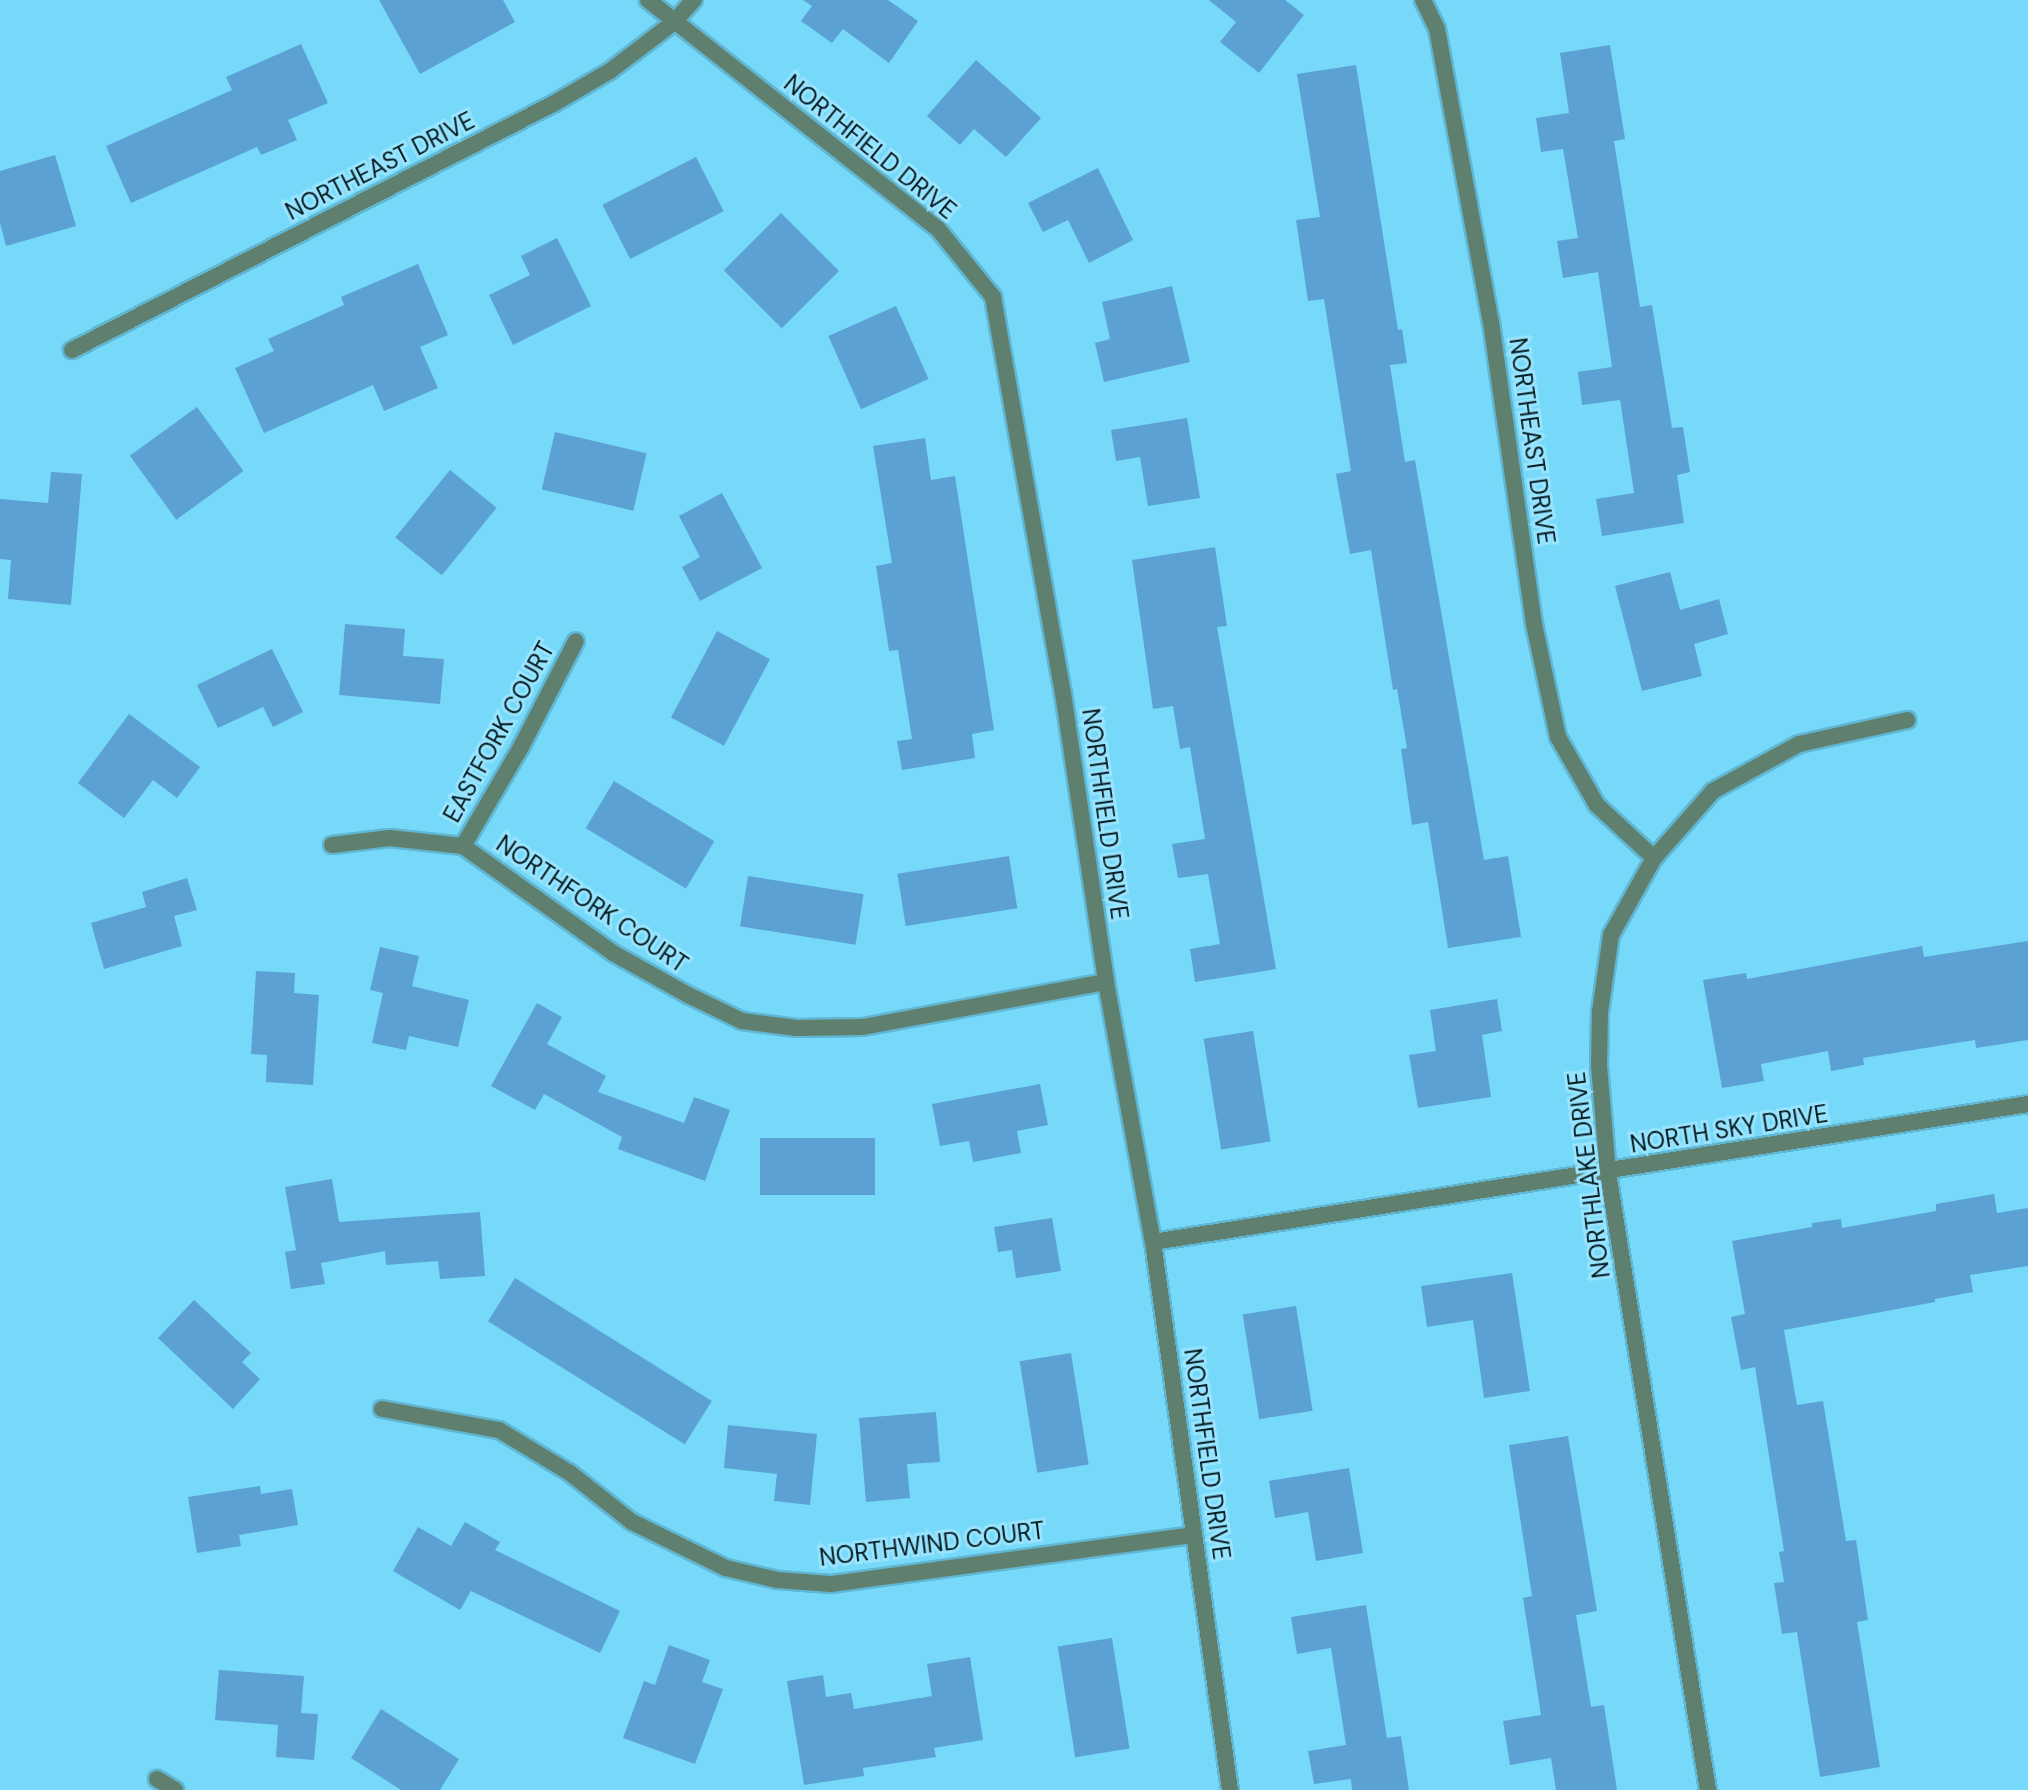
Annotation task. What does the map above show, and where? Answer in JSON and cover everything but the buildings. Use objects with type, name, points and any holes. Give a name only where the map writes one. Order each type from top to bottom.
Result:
[{"type":"street","name":"NORTHFIELD DRIVE","points":[[648,0],[938,229],[993,297],[1063,693],[1106,982],[1153,1242],[1230,1790]]},
{"type":"street","name":"NORTHEAST DRIVE","points":[[72,350],[553,104],[610,71],[674,22],[694,0]]},
{"type":"street","name":"NORTHEAST DRIVE","points":[[1423,0],[1437,29],[1491,322],[1534,624],[1558,737],[1597,805],[1654,858]]},
{"type":"street","name":"EASTFORK COURT","points":[[463,846],[521,747],[576,641]]},
{"type":"street","name":"NORTHLAKE DRIVE","points":[[1708,1790],[1608,1173],[1599,1065],[1602,996],[1611,935],[1654,858],[1713,791],[1799,744],[1907,720]]},
{"type":"street","name":"NORTHFORK COURT","points":[[332,845],[390,838],[463,846],[613,953],[742,1021],[797,1028],[863,1027],[1106,982]]},
{"type":"street","name":"NORTH SKY DRIVE","points":[[1153,1242],[1608,1173],[2028,1104]]},
{"type":"street","name":"NORTHWIND COURT","points":[[382,1409],[499,1430],[570,1473],[632,1522],[726,1568],[777,1580],[831,1584],[1194,1535]]},
{"type":"street","points":[[157,1779],[175,1790]]}]
